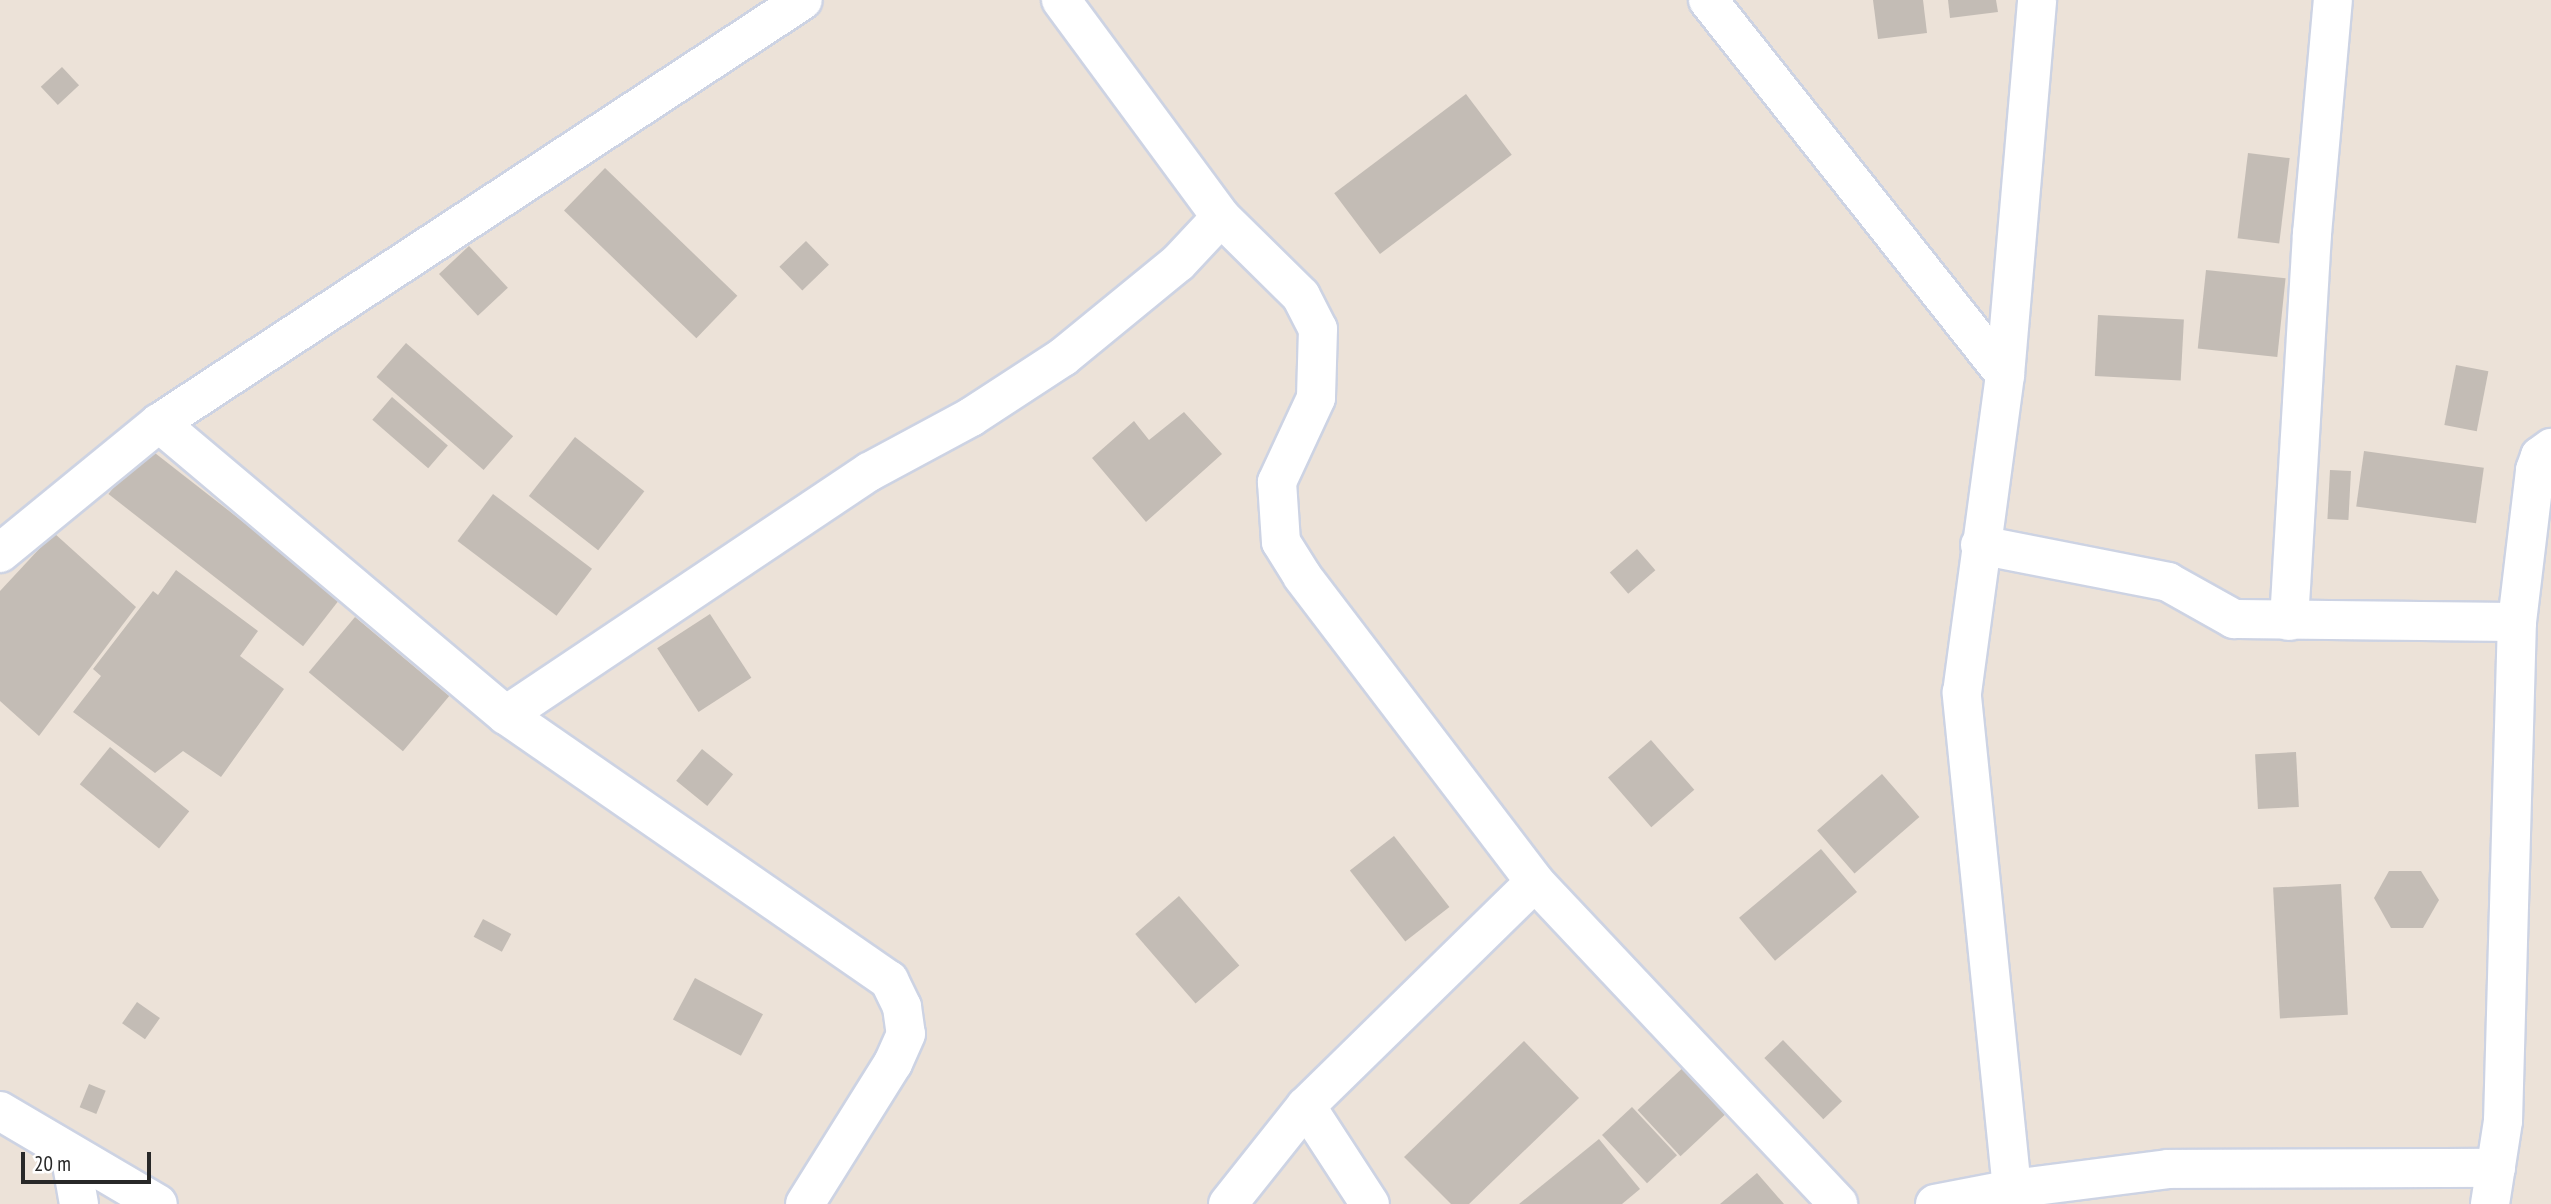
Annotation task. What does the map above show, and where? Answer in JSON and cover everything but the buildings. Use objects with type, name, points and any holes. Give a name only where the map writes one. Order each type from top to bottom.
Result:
[{"type":"street","points":[[0,553],[159,423],[803,0]]},
{"type":"street","points":[[1061,0],[1221,217],[1301,296],[1318,329],[1316,398],[1277,482],[1281,542],[1302,576],[1535,882],[1838,1204]]},
{"type":"street","points":[[1707,0],[2005,375]]},
{"type":"street","points":[[2012,1189],[1962,693],[2005,375],[2037,0]]},
{"type":"street","points":[[2288,621],[2312,234],[2333,0]]},
{"type":"street","points":[[506,715],[869,472],[971,418],[1063,357],[1178,263],[1221,217]]},
{"type":"street","points":[[159,423],[506,715],[889,980],[902,1007],[906,1034],[893,1063],[805,1204]]},
{"type":"street","points":[[1935,1204],[2012,1189],[2168,1169],[2493,1186],[2503,1121],[2517,622],[2535,470],[2540,456],[2551,448]]},
{"type":"street","points":[[1980,545],[2130,571],[2168,582],[2234,619],[2517,622]]},
{"type":"street","points":[[1228,1204],[1306,1106],[1535,882]]},
{"type":"street","points":[[1306,1106],[1370,1204]]},
{"type":"street","points":[[0,1111],[159,1204]]},
{"type":"street","points":[[70,1153],[79,1204]]}]
